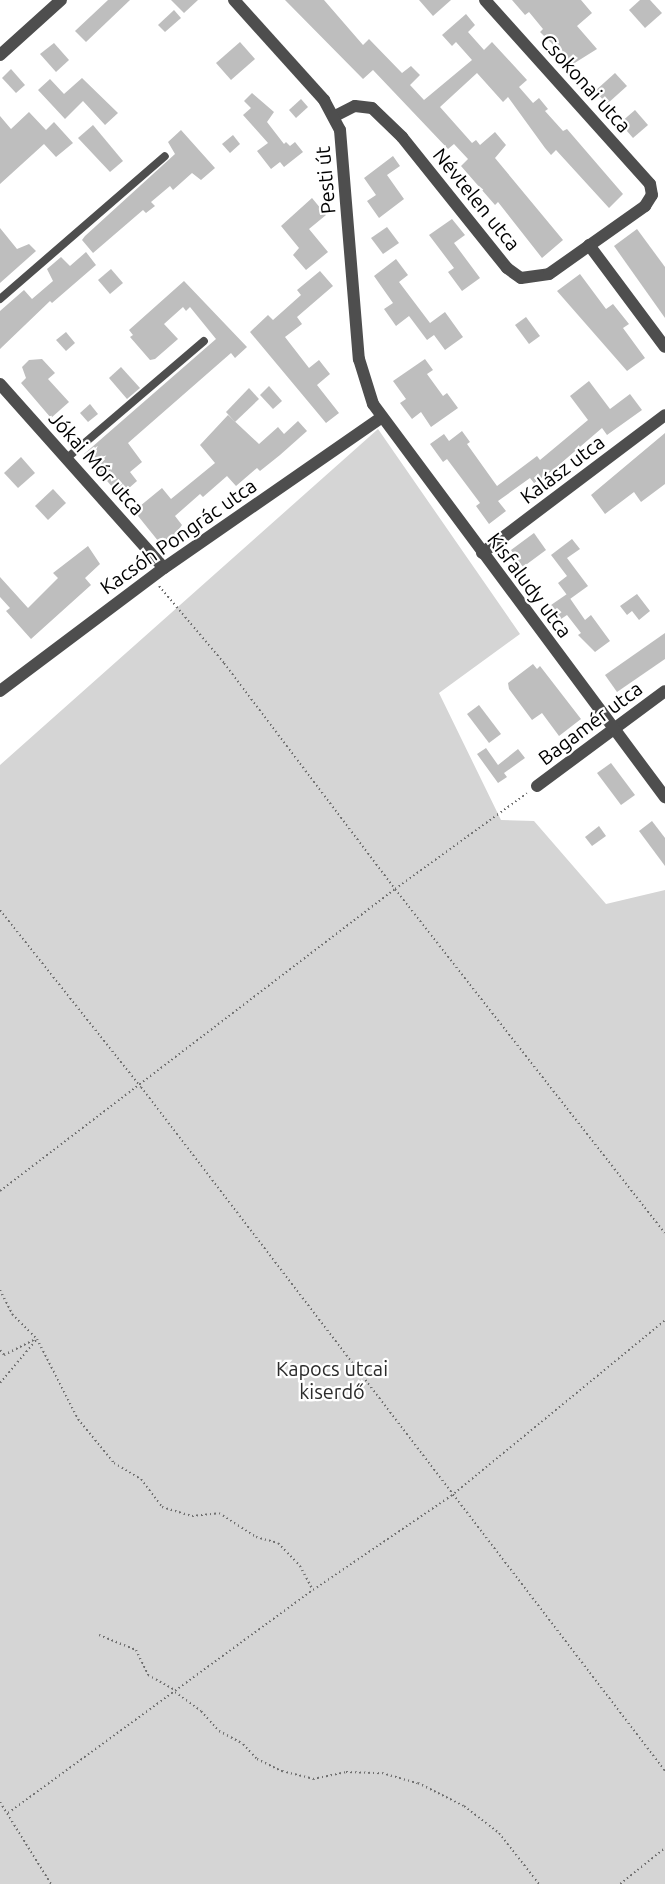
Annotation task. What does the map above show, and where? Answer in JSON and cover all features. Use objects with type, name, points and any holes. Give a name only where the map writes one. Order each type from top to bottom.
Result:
[{"type":"street","points":[[0,55],[61,0]]},
{"type":"street","name":"Pesti út","points":[[234,0],[335,116],[340,130],[359,359],[368,394]]},
{"type":"street","name":"Csokonai utca","points":[[485,0],[650,184],[652,195]]},
{"type":"street","name":"Névtelen utca","points":[[335,116],[355,105],[372,108],[402,137],[515,276],[540,278],[645,206],[652,195]]},
{"type":"street","points":[[589,245],[665,347]]},
{"type":"street","name":"Jókai Mór utca","points":[[0,384],[164,568]]},
{"type":"street","name":"Kisfaludy utca","points":[[368,394],[381,418],[665,797]]},
{"type":"street","name":"Kalász utca","points":[[482,554],[665,415]]},
{"type":"street","name":"Kacsóh Pongrác utca","points":[[0,691],[164,568],[381,418]]},
{"type":"street","name":"Bagamér utca","points":[[537,786],[665,691]]},
{"type":"lane","points":[[0,299],[165,156]]},
{"type":"lane","points":[[67,458],[204,340]]},
{"type":"path","points":[[152,577],[224,663],[395,889],[665,1233]]},
{"type":"path","points":[[0,1191],[141,1087],[395,889],[537,786]]},
{"type":"path","points":[[0,910],[141,1087],[451,1496],[665,1771]]},
{"type":"path","points":[[0,1290],[12,1314],[37,1339],[78,1419],[114,1463],[141,1479],[162,1507],[192,1516],[219,1513],[256,1537],[278,1543],[300,1566],[313,1590]]},
{"type":"path","points":[[8,1814],[313,1590],[451,1496],[665,1320]]},
{"type":"path","points":[[0,1350],[4,1355],[37,1339]]},
{"type":"path","points":[[0,1383],[37,1339]]},
{"type":"path","points":[[99,1635],[136,1650],[148,1675],[175,1691],[201,1711],[219,1731],[243,1744],[257,1760],[282,1771],[313,1779],[346,1772],[382,1773],[418,1783],[464,1806],[499,1833],[539,1884]]},
{"type":"path","points":[[0,1802],[51,1884]]},
{"type":"path","points":[[620,1884],[665,1848]]},
{"type":"green space","name":"Kapocs utcai kiserdő","points":[[378,429],[520,634],[439,693],[501,820],[534,821],[606,904],[665,890],[665,1884],[0,1884],[0,765]]},
{"type":"building","points":[[108,0],[130,0],[86,42],[75,31]]},
{"type":"building","points":[[171,0],[198,0],[184,13]]},
{"type":"building","points":[[285,0],[324,0],[363,45],[369,39],[402,73],[411,66],[420,75],[410,85],[424,100],[472,60],[456,42],[452,46],[442,35],[466,14],[475,25],[468,32],[484,50],[492,42],[527,80],[519,87],[533,103],[539,98],[548,109],[545,111],[563,131],[567,129],[623,194],[609,208],[556,150],[551,155],[508,97],[503,102],[477,73],[440,107],[472,143],[476,140],[480,145],[495,132],[506,145],[495,158],[563,240],[542,258],[498,202],[495,205],[461,166],[468,159],[454,144],[448,149],[373,70],[363,79]]},
{"type":"building","points":[[419,0],[451,0],[433,16]]},
{"type":"building","points":[[512,0],[581,0],[592,13],[577,26],[597,49],[573,64],[540,32],[543,29],[529,12],[525,15]]},
{"type":"building","points":[[640,0],[650,0],[662,13],[645,28],[629,10]]},
{"type":"building","points":[[174,10],[181,18],[165,32],[158,25]]},
{"type":"building","points":[[240,42],[255,59],[231,80],[216,63]]},
{"type":"building","points":[[54,43],[69,60],[56,72],[40,54]]},
{"type":"building","points":[[11,69],[25,85],[16,93],[2,78]]},
{"type":"building","points":[[615,73],[627,86],[607,104],[595,91]]},
{"type":"building","points":[[82,78],[118,113],[105,125],[83,101],[65,119],[38,90],[50,79],[64,94]]},
{"type":"building","points":[[252,93],[274,112],[267,122],[284,144],[286,142],[290,146],[295,142],[303,152],[284,167],[280,162],[271,169],[257,151],[268,143],[243,115],[251,108],[244,101]]},
{"type":"building","points":[[301,99],[308,107],[296,118],[289,110]]},
{"type":"building","points":[[635,110],[648,125],[633,138],[620,123]]},
{"type":"building","points":[[29,112],[46,130],[54,122],[73,143],[56,157],[44,144],[0,184],[0,116],[11,129]]},
{"type":"building","points":[[93,125],[123,161],[110,172],[78,138]]},
{"type":"building","points":[[181,130],[215,168],[201,180],[192,173],[173,190],[170,186],[151,202],[155,206],[146,213],[143,210],[93,253],[82,240],[175,154],[168,142]]},
{"type":"building","points":[[233,135],[240,144],[230,153],[222,144]]},
{"type":"building","points":[[393,156],[400,166],[387,175],[404,199],[379,218],[367,201],[376,195],[364,178]]},
{"type":"building","points":[[312,198],[326,215],[309,229],[328,252],[306,270],[293,255],[299,248],[281,226]]},
{"type":"building","points":[[452,219],[465,235],[454,243],[480,278],[462,291],[448,272],[454,268],[429,235]]},
{"type":"building","points":[[387,227],[399,243],[383,254],[371,238]]},
{"type":"building","points":[[0,228],[17,249],[29,244],[36,251],[0,283]]},
{"type":"building","points":[[637,229],[665,267],[665,318],[614,246]]},
{"type":"building","points":[[86,252],[96,265],[52,303],[50,301],[0,349],[0,311],[24,290],[32,299],[53,281],[47,269],[61,257],[70,266]]},
{"type":"building","points":[[396,259],[408,275],[399,282],[430,323],[445,312],[463,337],[445,350],[434,335],[427,340],[409,316],[396,326],[384,309],[393,303],[374,276]]},
{"type":"building","points":[[111,269],[123,283],[110,294],[98,280]]},
{"type":"building","points":[[320,271],[333,286],[297,317],[302,324],[285,337],[309,368],[319,360],[330,374],[317,385],[339,413],[326,423],[250,332],[268,315],[273,320],[301,295],[297,290]]},
{"type":"building","points":[[580,274],[606,309],[613,304],[629,324],[623,328],[645,358],[627,371],[557,291]]},
{"type":"building","points":[[184,281],[247,347],[235,358],[231,353],[128,443],[142,462],[130,472],[137,481],[120,496],[84,454],[216,339],[190,307],[186,311],[183,307],[164,324],[178,339],[155,359],[150,360],[130,337],[133,335],[129,330]]},
{"type":"building","points":[[526,317],[540,336],[529,344],[515,325]]},
{"type":"building","points":[[66,332],[75,343],[66,351],[56,340]]},
{"type":"building","points":[[42,359],[55,373],[48,379],[69,402],[51,418],[21,383],[26,378],[22,367],[29,360]]},
{"type":"building","points":[[425,359],[433,370],[427,374],[443,396],[447,393],[458,408],[431,427],[421,412],[412,419],[400,403],[406,399],[393,381]]},
{"type":"building","points":[[121,367],[140,388],[127,399],[109,378]]},
{"type":"building","points":[[589,381],[610,409],[630,394],[642,410],[607,435],[602,428],[553,470],[534,483],[530,478],[498,501],[506,511],[489,524],[476,506],[480,503],[447,459],[443,462],[430,444],[444,434],[449,441],[462,431],[470,442],[467,444],[497,486],[537,456],[540,460],[588,420],[570,396]]},
{"type":"building","points":[[269,386],[282,401],[273,409],[260,395]]},
{"type":"building","points":[[249,388],[259,399],[235,422],[226,412]]},
{"type":"building","points":[[90,404],[98,414],[88,422],[80,413]]},
{"type":"building","points":[[228,415],[259,444],[278,427],[284,434],[298,421],[307,431],[260,471],[257,468],[236,486],[227,476],[203,497],[200,494],[175,516],[182,525],[173,537],[159,542],[134,511],[162,488],[171,499],[215,463],[200,445]]},
{"type":"building","points":[[665,433],[665,484],[641,502],[634,492],[605,514],[591,495]]},
{"type":"building","points":[[21,457],[35,473],[18,488],[4,473]]},
{"type":"building","points":[[53,489],[66,503],[48,520],[35,506]]},
{"type":"building","points":[[534,533],[546,550],[523,567],[511,550]]},
{"type":"building","points":[[572,539],[580,549],[567,558],[588,586],[570,599],[558,583],[567,576],[551,555]]},
{"type":"building","points":[[88,546],[100,564],[85,578],[91,585],[31,639],[6,611],[10,608],[0,597],[0,577],[28,608],[58,578],[53,573]]},
{"type":"building","points":[[567,594],[585,620],[591,615],[610,641],[595,652],[578,635],[581,633],[567,615],[561,619],[551,605]]},
{"type":"building","points":[[637,594],[650,611],[639,620],[632,611],[627,615],[620,606]]},
{"type":"building","points":[[665,633],[665,659],[617,692],[605,675]]},
{"type":"building","points":[[533,664],[537,669],[540,666],[581,719],[559,736],[542,713],[532,720],[509,689],[508,683]]},
{"type":"building","points":[[479,705],[501,734],[489,743],[467,714]]},
{"type":"building","points":[[486,748],[498,765],[518,749],[525,758],[504,773],[507,777],[498,783],[477,754]]},
{"type":"building","points":[[611,763],[635,795],[621,805],[597,773]]},
{"type":"building","points":[[652,821],[665,838],[665,866],[639,831]]},
{"type":"building","points":[[599,826],[606,836],[592,846],[585,837]]}]
